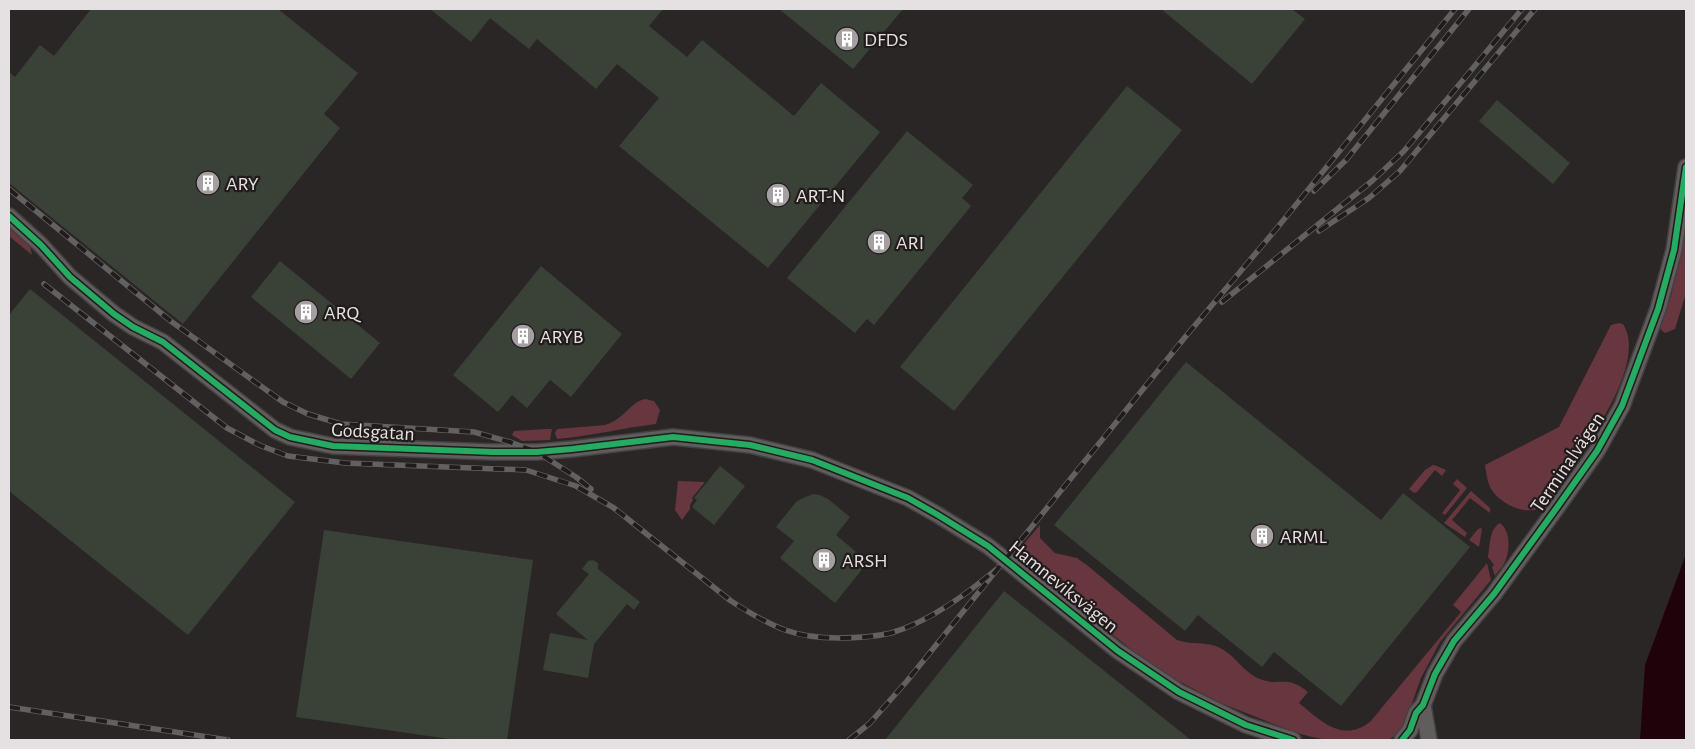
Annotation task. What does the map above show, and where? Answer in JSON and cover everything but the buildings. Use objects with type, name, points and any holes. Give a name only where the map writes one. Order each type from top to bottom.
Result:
[{"type":"street","name":"Terminalvägen","points":[[1403,740],[1410,730],[1416,713],[1423,705],[1434,674],[1454,641],[1494,594],[1558,506],[1597,451],[1622,406],[1658,309],[1674,250],[1686,167]]},
{"type":"street","name":"Godsgatan","points":[[9,216],[41,245],[70,277],[114,314],[133,327],[163,342],[275,430],[290,437],[333,446],[493,452],[537,452],[673,437],[750,445],[812,460]]},
{"type":"street","name":"Hamneviksvägen","points":[[812,460],[908,498],[938,515],[988,546],[1118,650],[1172,687],[1246,725],[1293,740]]},
{"type":"street","name":"Terminalvägen","points":[[1423,705],[1429,740]]},
{"type":"street","points":[[1403,740],[1414,737],[1429,740]]},
{"type":"shaded area","points":[[9,228],[30,246],[32,255],[9,236]]},
{"type":"shaded area","points":[[1686,228],[1686,293],[1675,329],[1665,333],[1660,327],[1671,296]]},
{"type":"shaded area","points":[[1623,324],[1629,339],[1628,357],[1623,377],[1614,398],[1591,438],[1547,504],[1535,510],[1528,510],[1505,503],[1490,487],[1485,465],[1559,427],[1611,325]]},
{"type":"shaded area","points":[[645,399],[654,401],[660,410],[656,424],[557,439],[555,433],[557,429],[605,425],[618,419],[635,403]]},
{"type":"shaded area","points":[[552,429],[550,440],[522,441],[512,435],[514,431]]},
{"type":"shaded area","points":[[1433,465],[1446,470],[1442,476],[1435,470],[1417,492],[1414,493],[1409,489],[1425,470]]},
{"type":"shaded area","points":[[1457,479],[1467,488],[1445,515],[1442,513],[1460,490],[1453,484]]},
{"type":"shaded area","points":[[678,481],[705,482],[692,498],[690,509],[682,520],[675,510]]},
{"type":"shaded area","points":[[1471,491],[1490,508],[1490,513],[1470,498],[1452,520],[1467,533],[1465,537],[1444,523]]},
{"type":"shaded area","points":[[1500,523],[1508,536],[1509,547],[1505,562],[1495,576],[1492,567],[1494,565],[1488,557],[1492,533]]},
{"type":"shaded area","points":[[1040,525],[1040,538],[1055,553],[1077,558],[1177,640],[1215,646],[1225,651],[1249,673],[1260,679],[1272,682],[1288,682],[1300,687],[1308,692],[1299,703],[1315,717],[1341,730],[1360,728],[1370,722],[1461,612],[1453,605],[1487,563],[1491,580],[1440,642],[1421,678],[1405,723],[1397,734],[1389,740],[1327,740],[1297,733],[1218,702],[1177,680],[1142,658],[1016,557],[1016,553]]},
{"type":"shaded area","points":[[1482,529],[1479,547],[1469,540]]},
{"type":"shaded area","points":[[1686,554],[1686,740],[1640,740],[1645,665]]},
{"type":"railway","points":[[849,740],[870,723],[907,681],[1186,336],[1277,228],[1455,9]]},
{"type":"railway","points":[[1314,191],[1346,160],[1469,9]]},
{"type":"railway","points":[[1222,302],[1372,181],[1404,151],[1522,9]]},
{"type":"railway","points":[[1319,231],[1369,198],[1400,171],[1535,9]]},
{"type":"railway","points":[[9,189],[172,322],[283,402],[308,414],[341,424],[474,432],[510,442],[537,452],[591,489]]},
{"type":"railway","points":[[44,284],[227,428],[259,445],[288,456],[345,463],[526,470],[576,486],[614,508],[731,601],[764,621],[791,632],[825,638],[865,637],[891,633],[935,614],[975,587],[999,567]]},
{"type":"railway","points":[[9,707],[228,740]]},
{"type":"cycle path","points":[[1402,740],[1410,730],[1416,713],[1423,705],[1435,674],[1454,641],[1494,594],[1558,506],[1597,451],[1622,406],[1658,309],[1674,250],[1686,167]]},
{"type":"cycle path","points":[[9,216],[41,245],[70,277],[114,314],[133,327],[163,342],[275,430],[290,437],[333,446],[493,452],[537,452],[673,437],[750,445],[812,460],[908,498],[988,546],[1118,651],[1179,692],[1246,725],[1293,740]]},
{"type":"place","name":"DFDS","points":[[847,39]]},
{"type":"place","name":"ARY","points":[[208,183]]},
{"type":"place","name":"ART-N","points":[[778,195]]},
{"type":"place","name":"ARI","points":[[879,242]]},
{"type":"place","name":"ARQ","points":[[306,312]]},
{"type":"place","name":"ARYB","points":[[523,336]]},
{"type":"place","name":"ARML","points":[[1262,536]]},
{"type":"place","name":"ARSH","points":[[824,560]]}]
